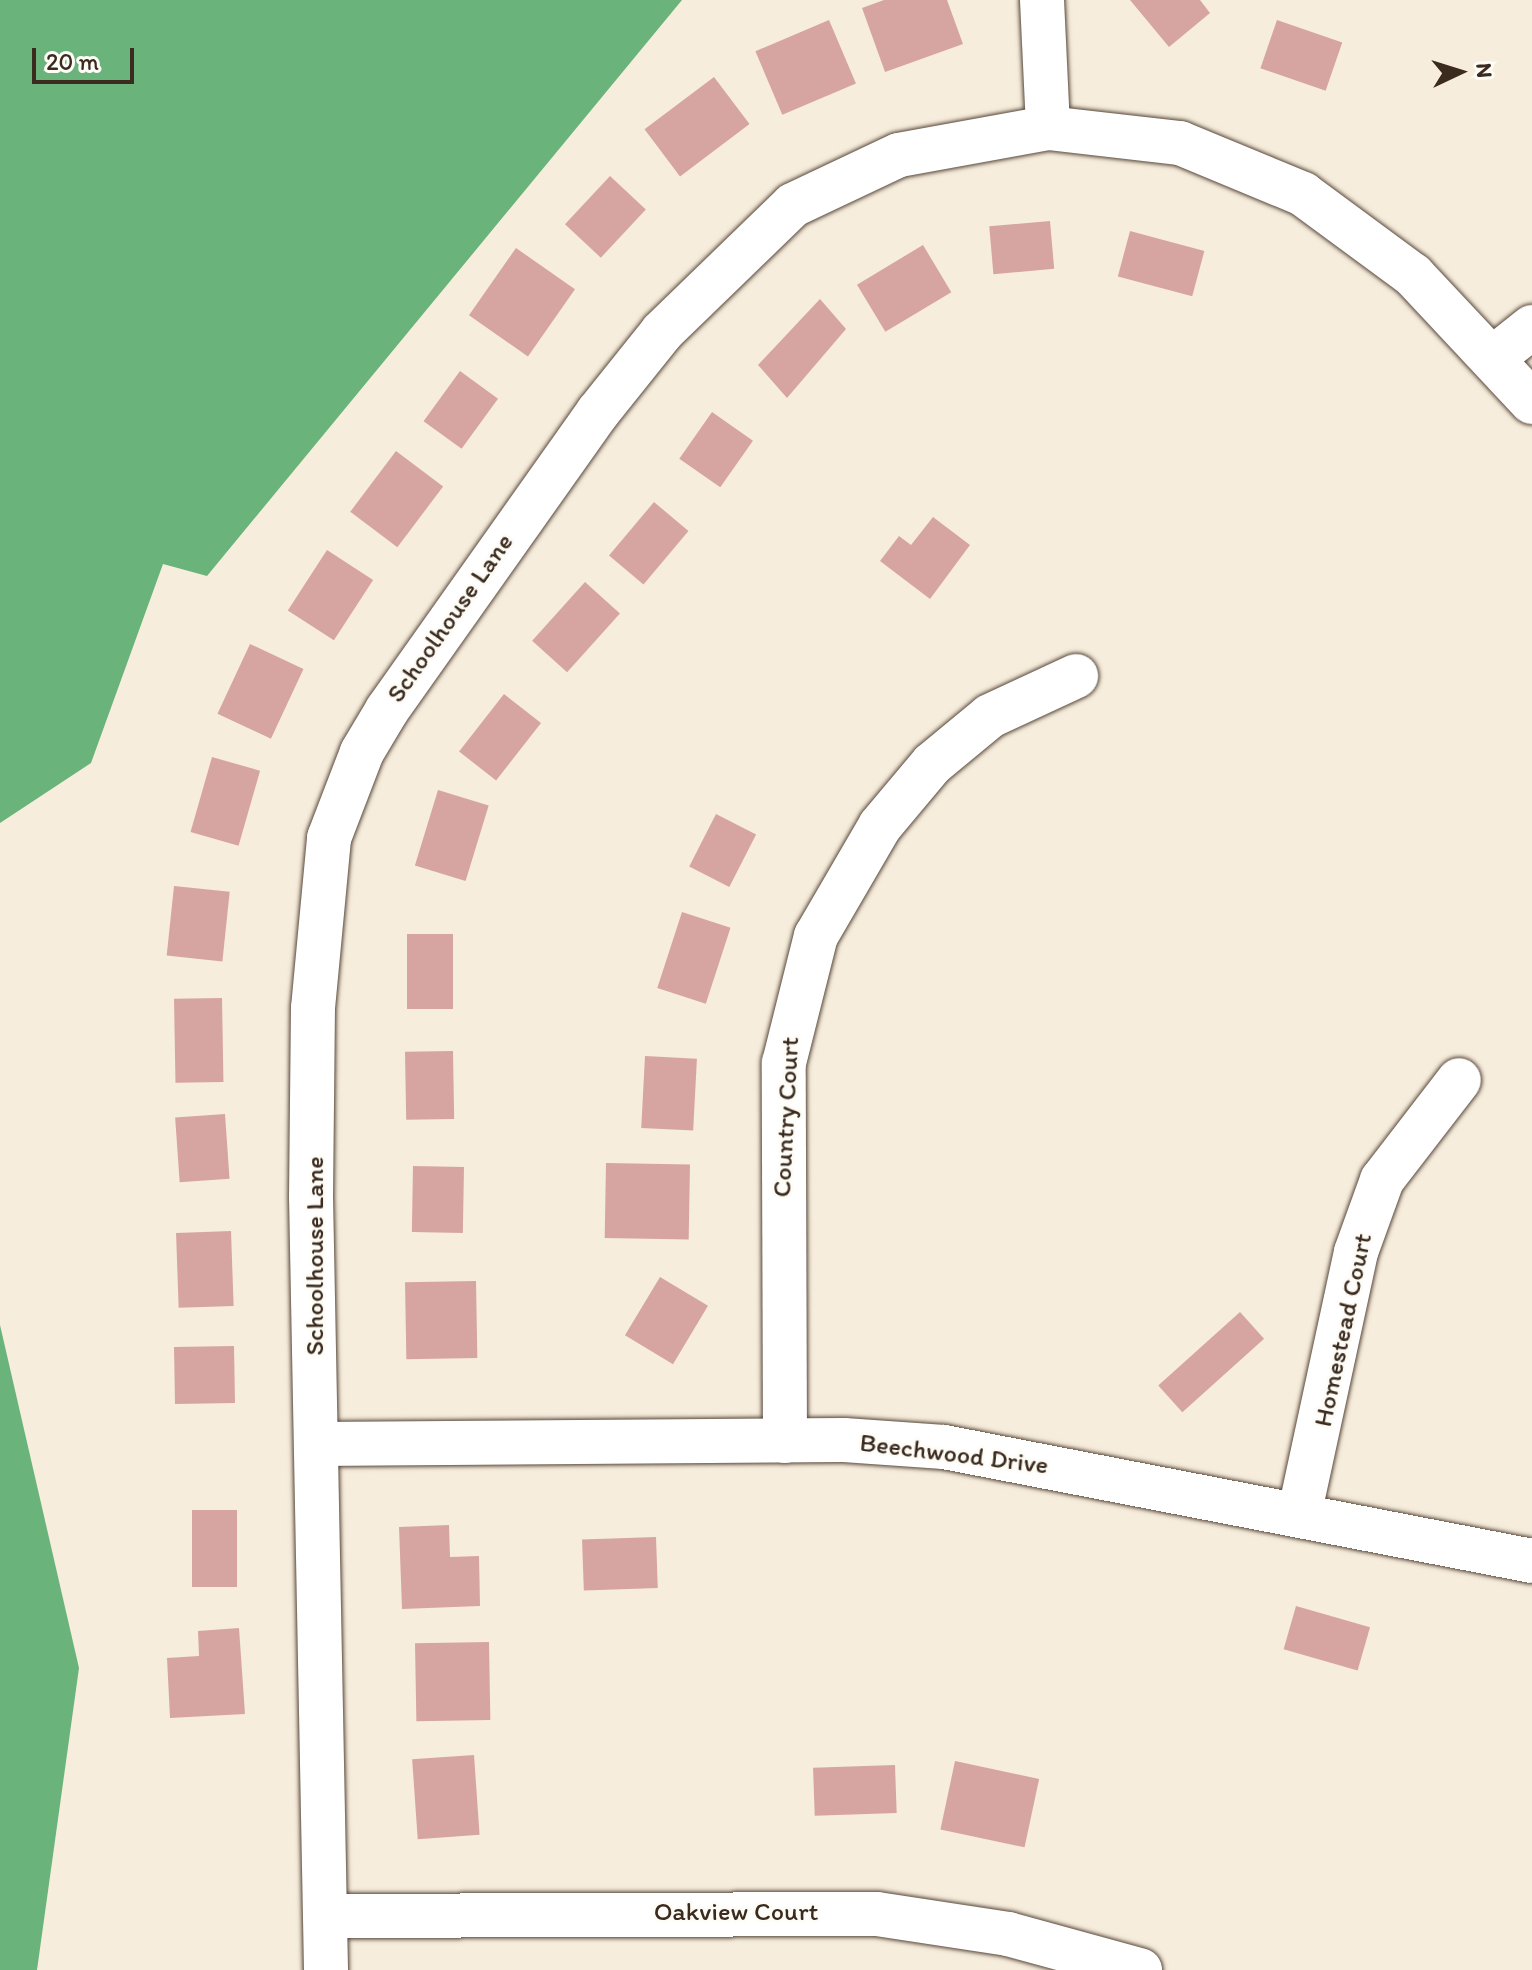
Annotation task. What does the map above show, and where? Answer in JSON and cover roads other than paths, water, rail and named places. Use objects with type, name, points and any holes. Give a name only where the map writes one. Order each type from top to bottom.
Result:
[{"type":"street","points":[[1042,0],[1048,128]]},
{"type":"street","name":"Schoolhouse Lane","points":[[326,1970],[318,1444],[311,1212],[317,925],[329,838],[362,752],[442,625],[598,412],[662,332],[759,230],[862,167],[935,145],[1048,128],[1180,143],[1303,194],[1413,275],[1532,402]]},
{"type":"street","points":[[1493,358],[1532,327]]},
{"type":"street","name":"Country Court","points":[[785,1441],[784,1063],[811,949],[857,861],[932,764],[990,716],[1076,676]]},
{"type":"street","name":"Homestead Court","points":[[1300,1511],[1356,1252],[1382,1180],[1459,1080]]},
{"type":"street","name":"Beechwood Drive","points":[[318,1444],[785,1441],[944,1447],[1300,1511],[1532,1561]]},
{"type":"street","name":"Oakview Court","points":[[325,1916],[877,1914],[1008,1934],[1140,1970]]}]
